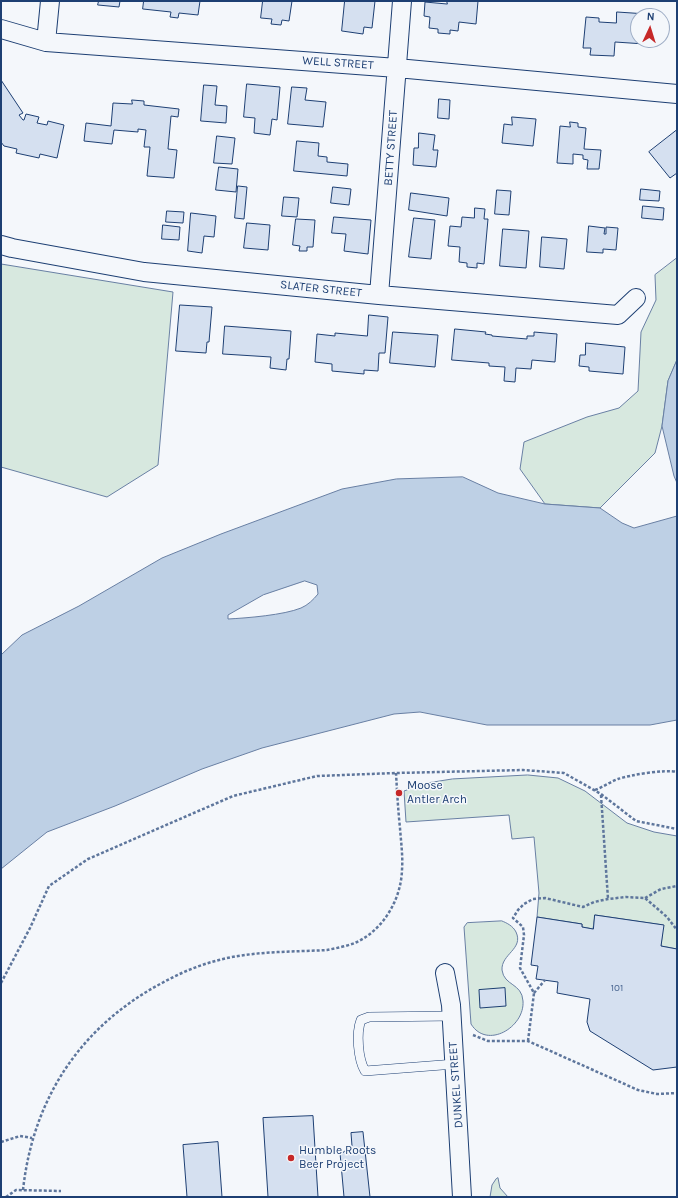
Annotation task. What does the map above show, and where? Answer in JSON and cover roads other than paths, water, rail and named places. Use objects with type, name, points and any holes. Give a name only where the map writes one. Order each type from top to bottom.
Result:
[{"type":"street","points":[[46,42],[50,1]]},
{"type":"street","name":"BETTY STREET","points":[[379,295],[402,1]]},
{"type":"street","name":"WELL STREET","points":[[1,28],[46,42],[397,68],[677,94]]},
{"type":"street","name":"SLATER STREET","points":[[1,245],[144,272],[379,295],[618,314],[636,298]]},
{"type":"street","name":"DUNKEL STREET","points":[[445,973],[451,1016],[455,1064],[462,1197]]},
{"type":"lane","points":[[451,1016],[369,1017],[361,1020],[358,1029],[361,1064],[365,1071],[455,1064]]},
{"type":"water","points":[[677,360],[677,483],[662,426],[668,381]]},
{"type":"water","points":[[463,477],[498,493],[545,504],[600,508],[622,523],[634,528],[677,516],[677,720],[650,725],[487,725],[420,712],[394,714],[262,748],[202,769],[115,806],[47,832],[1,869],[1,655],[22,635],[79,606],[162,558],[221,534],[342,489],[396,479]],"holes":[[[305,581],[317,585],[318,594],[301,608],[275,614],[228,619],[228,615],[263,595]]]},
{"type":"place","name":"Moose Antler Arch","points":[[399,793]]},
{"type":"place","name":"Humble Roots Beer Project","points":[[291,1158]]}]
